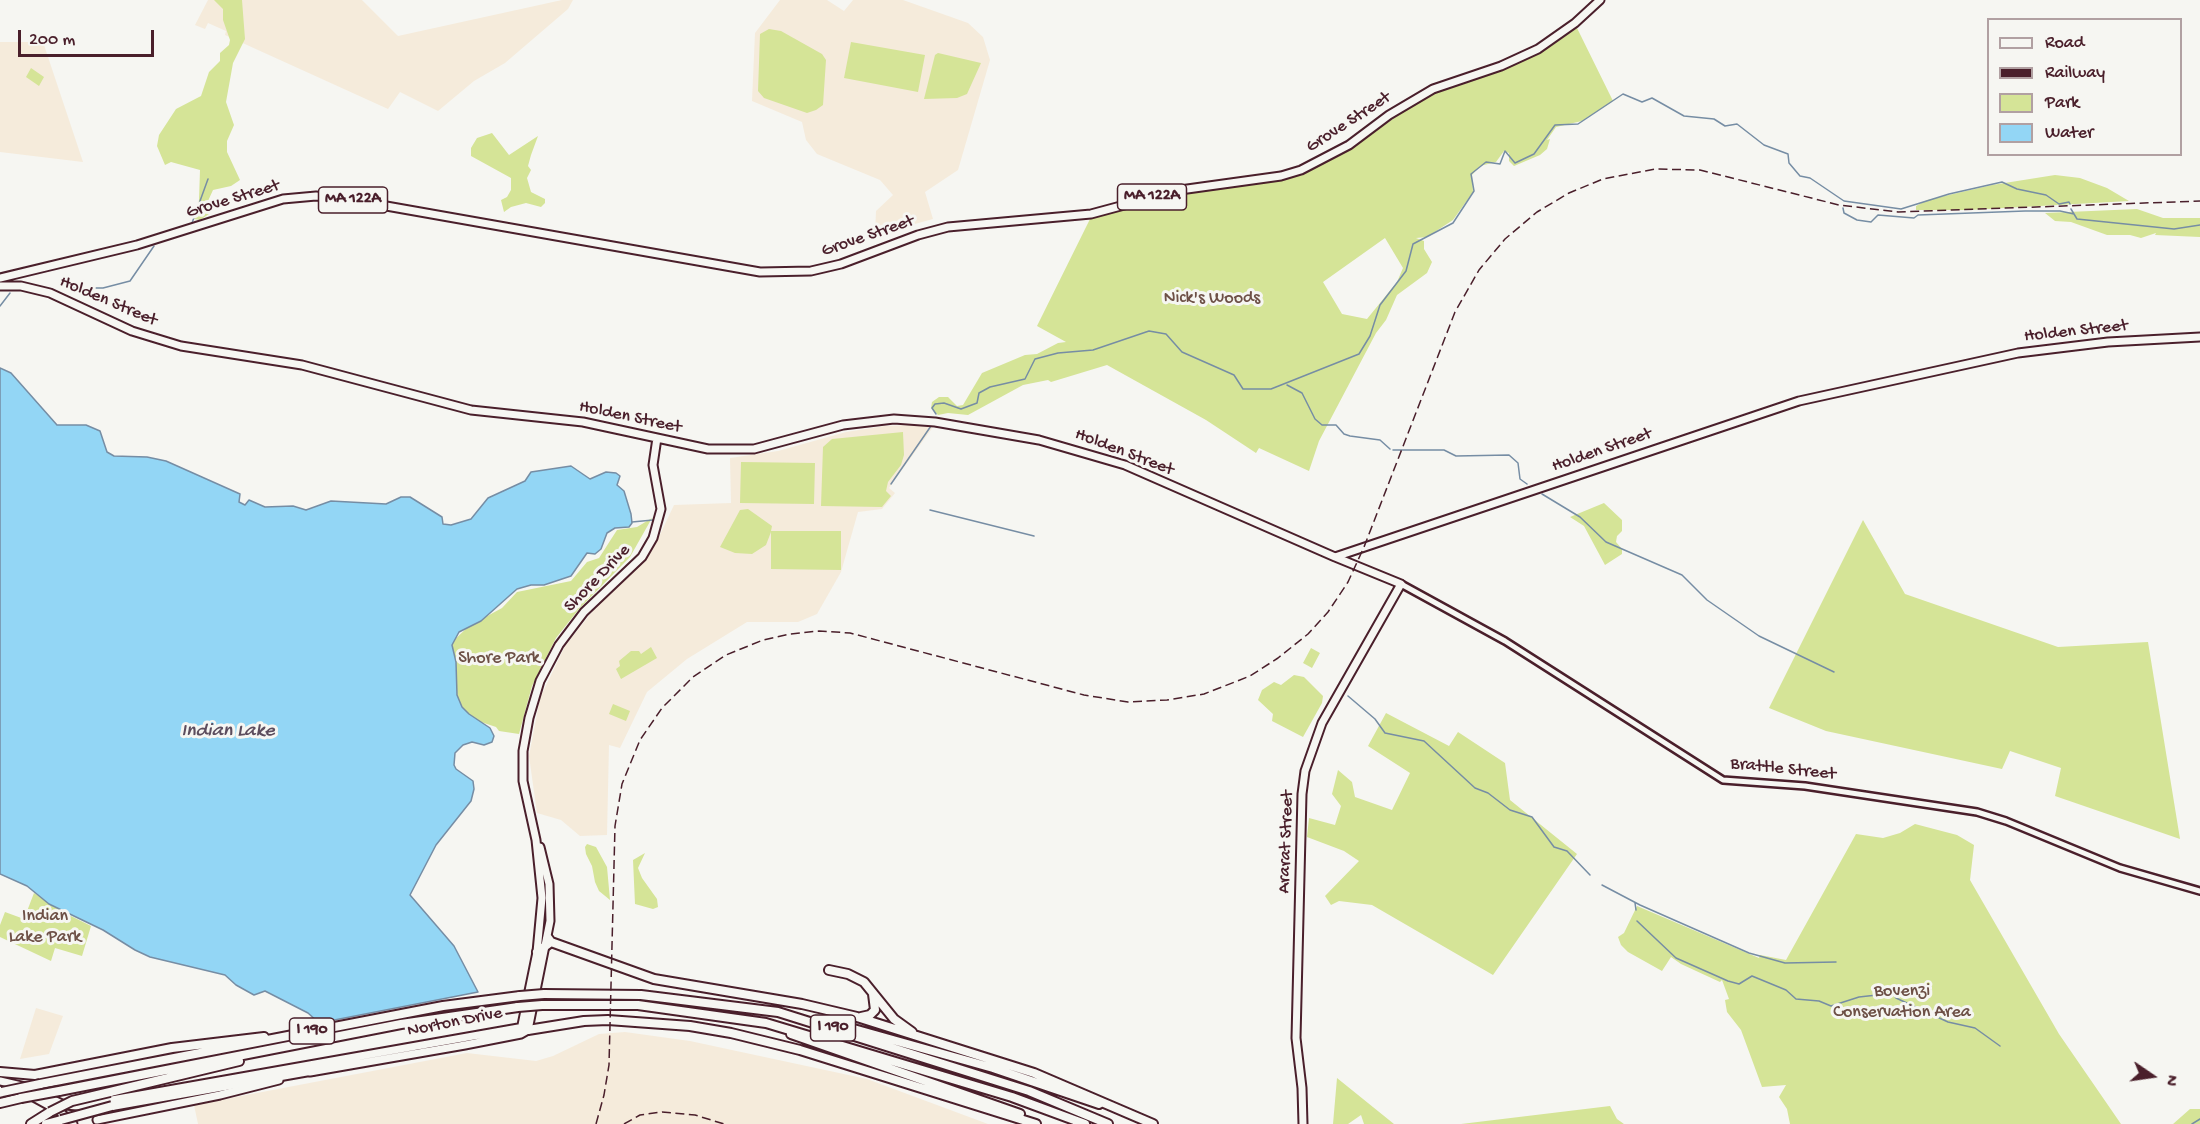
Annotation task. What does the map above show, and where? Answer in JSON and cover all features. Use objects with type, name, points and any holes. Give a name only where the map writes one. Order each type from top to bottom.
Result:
[{"type":"highway","points":[[537,952],[549,941],[654,979],[802,1004],[855,1017],[1034,1072],[1153,1124]]},
{"type":"highway","points":[[829,970],[856,977],[870,987],[897,1022],[923,1038]]},
{"type":"highway","points":[[855,1017],[867,1016],[875,1010],[876,1000],[870,987]]},
{"type":"highway","name":"I 190","points":[[104,1066],[172,1048],[292,1035],[443,1006],[520,996],[598,993],[686,1000],[777,1012],[815,1022],[1029,1091],[1108,1124]]},
{"type":"highway","name":"I 190","points":[[0,1103],[453,1015],[542,1005],[638,1005],[766,1023],[1012,1096],[1085,1124]]},
{"type":"highway","points":[[525,1028],[608,1020],[690,1026],[731,1033],[800,1050],[1036,1124]]},
{"type":"highway","points":[[815,1022],[831,1023],[884,1036],[993,1068],[1093,1102],[1147,1124]]},
{"type":"highway","points":[[766,1023],[772,1028],[885,1069],[978,1098],[1042,1124]]},
{"type":"highway","points":[[31,1124],[72,1101],[297,1045]]},
{"type":"highway","points":[[0,1072],[30,1075],[75,1067],[104,1066]]},
{"type":"highway","points":[[1,1092],[78,1077],[104,1066]]},
{"type":"highway","points":[[46,1124],[112,1106],[315,1070]]},
{"type":"main road","name":"Grove Street","points":[[0,278],[137,245],[283,199],[316,196],[407,209],[750,270],[781,273],[811,271],[841,264],[918,235],[948,227],[1070,217],[1180,190],[1281,176],[1301,170],[1349,145],[1415,98],[1442,84],[1520,57],[1547,44],[1600,0]]},
{"type":"main road","points":[[12,275],[21,286]]},
{"type":"main road","name":"Holden Street","points":[[0,286],[21,286],[60,297],[132,331],[181,346],[302,365],[471,410],[582,422],[708,449],[744,450],[863,421],[904,419],[935,422],[1057,444],[1106,458],[1335,557],[1799,401],[2027,351],[2109,342],[2200,337]]},
{"type":"main road","name":"Shore Drive","points":[[525,1028],[537,952],[542,898],[536,840],[523,781],[522,761],[534,700],[544,672],[571,628],[584,612],[634,565],[653,538],[661,509],[653,465],[657,438]]},
{"type":"main road","points":[[1353,565],[1352,556],[1359,549]]},
{"type":"main road","name":"Brattle Street","points":[[1335,557],[1401,584]]},
{"type":"main road","name":"Ararat Street","points":[[1303,1124],[1296,1038],[1302,794],[1305,771],[1322,723],[1401,584]]},
{"type":"main road","name":"Shore Drive","points":[[525,1028],[549,941],[551,913],[544,858],[536,840]]},
{"type":"main road","name":"Norton Drive","points":[[100,1122],[220,1095],[315,1070],[435,1051],[521,1034],[525,1028]]},
{"type":"main road","name":"Norton Drive","points":[[0,1082],[26,1087],[64,1105],[78,1106],[525,1028]]},
{"type":"main road","points":[[0,1082],[46,1103],[73,1124]]},
{"type":"main road","points":[[97,1102],[100,1122]]},
{"type":"street","name":"Brattle Street","points":[[1401,584],[1505,641],[1723,780],[1805,786],[1977,812],[2007,821],[2120,868],[2200,891]]},
{"type":"shaded area","points":[[208,0],[362,0],[398,36],[562,0],[573,0],[568,9],[505,63],[474,81],[438,111],[400,92],[388,109],[225,35],[226,31],[208,23],[205,29],[195,25]]},
{"type":"shaded area","points":[[780,0],[827,0],[844,11],[853,0],[903,0],[968,23],[983,37],[990,60],[958,170],[925,192],[933,219],[875,235],[876,211],[893,195],[880,180],[817,154],[806,140],[802,122],[752,101],[755,33]]},
{"type":"shaded area","points":[[0,42],[43,42],[83,162],[0,152]]},
{"type":"shaded area","points":[[885,426],[933,427],[889,488],[895,493],[882,509],[858,512],[841,572],[817,614],[798,622],[747,622],[687,659],[647,692],[620,748],[609,745],[607,835],[580,836],[561,820],[537,813],[529,756],[540,698],[565,646],[596,607],[656,543],[674,505],[731,503],[730,458],[778,451],[846,432]]},
{"type":"shaded area","points":[[36,1008],[63,1016],[49,1054],[20,1059]]},
{"type":"shaded area","points":[[625,1032],[690,1041],[867,1079],[988,1124],[198,1124],[194,1105],[467,1053],[536,1061],[553,1056],[599,1034]]},
{"type":"green space","points":[[214,0],[242,0],[245,39],[233,63],[226,102],[234,125],[227,141],[227,152],[240,180],[231,186],[213,190],[208,201],[209,214],[200,220],[194,219],[193,210],[198,206],[200,170],[171,162],[165,165],[157,146],[159,135],[176,109],[201,96],[209,72],[220,61],[220,53],[229,45],[230,40],[223,20],[223,9]]},
{"type":"green space","name":"Nick's Woods","points":[[1577,28],[1613,101],[1582,121],[1556,127],[1547,140],[1550,139],[1547,149],[1540,155],[1514,166],[1509,161],[1509,153],[1504,151],[1496,162],[1480,166],[1472,175],[1473,192],[1453,220],[1427,237],[1416,238],[1424,241],[1424,249],[1432,262],[1427,273],[1397,295],[1386,320],[1376,333],[1319,441],[1309,471],[1259,448],[1256,453],[1206,420],[1107,365],[1051,382],[1048,380],[1023,385],[968,415],[948,413],[938,415],[931,408],[932,402],[939,397],[948,397],[957,406],[963,405],[982,373],[1025,355],[1037,354],[1058,343],[1066,342],[1037,326],[1091,217],[1164,197],[1265,183],[1312,169],[1339,156],[1422,99],[1454,85],[1526,60]],"holes":[[[1385,238],[1403,268],[1397,282],[1367,319],[1342,314],[1323,282]]]},
{"type":"green space","points":[[769,29],[781,31],[822,54],[826,60],[823,105],[816,110],[807,113],[764,98],[758,91],[760,34]]},
{"type":"green space","points":[[851,42],[925,55],[918,92],[844,78]]},
{"type":"green space","points":[[938,53],[981,63],[967,94],[957,98],[924,99],[935,55]]},
{"type":"green space","points":[[31,68],[44,77],[39,86],[26,77]]},
{"type":"green space","points":[[492,133],[509,155],[538,136],[528,166],[531,170],[527,178],[531,192],[545,199],[541,207],[526,203],[511,207],[504,212],[501,200],[507,197],[511,190],[511,178],[471,156],[471,148],[477,138]]},
{"type":"green space","points":[[2055,175],[2080,178],[2107,188],[2129,201],[1969,210],[1916,210],[1916,206],[1927,200],[1992,185]]},
{"type":"green space","points":[[2137,209],[2163,218],[2200,218],[2200,237],[2155,235],[2156,233],[2141,238],[2130,235],[2107,235],[2071,222],[2055,221],[2045,213]]},
{"type":"green space","points":[[903,432],[904,455],[901,465],[888,482],[886,491],[891,496],[882,507],[821,506],[823,447],[832,439]]},
{"type":"green space","points":[[741,462],[815,463],[814,504],[740,503]]},
{"type":"green space","points":[[1604,503],[1622,520],[1622,531],[1617,536],[1616,542],[1622,549],[1622,554],[1605,565],[1584,526],[1570,517]]},
{"type":"green space","points":[[748,509],[772,526],[771,531],[841,531],[841,570],[771,569],[771,532],[766,545],[752,554],[735,553],[720,547],[740,510]]},
{"type":"green space","name":"Shore Park","points":[[652,518],[630,557],[579,609],[556,638],[532,686],[519,734],[499,731],[496,727],[478,721],[464,711],[457,696],[455,657],[451,643],[469,626],[502,608],[517,592],[571,581],[587,562],[599,558],[617,530],[637,527]]},
{"type":"green space","points":[[1863,520],[1905,594],[2058,647],[2148,642],[2180,839],[2055,796],[2061,768],[2010,751],[2002,769],[1826,731],[1769,708]]},
{"type":"green space","points":[[651,647],[657,658],[621,679],[616,669],[620,666],[619,661],[631,651],[639,651],[641,654]]},
{"type":"green space","points":[[1311,648],[1320,653],[1312,668],[1303,663]]},
{"type":"green space","points":[[1294,675],[1304,677],[1323,696],[1322,703],[1303,737],[1272,721],[1273,714],[1258,700],[1262,690],[1274,682],[1281,685]]},
{"type":"green space","points":[[613,704],[630,711],[626,721],[609,714]]},
{"type":"green space","points":[[1386,713],[1449,746],[1458,732],[1505,763],[1510,800],[1577,854],[1493,975],[1372,905],[1339,901],[1331,905],[1325,896],[1359,861],[1344,851],[1307,837],[1309,818],[1335,825],[1341,806],[1332,794],[1338,770],[1352,782],[1355,797],[1392,810],[1410,773],[1368,746]]},
{"type":"green space","name":"Bovenzi Conservation Area","points":[[1915,824],[1957,835],[1974,845],[1970,880],[2059,1034],[2121,1124],[1790,1124],[1787,1109],[1779,1097],[1786,1085],[1762,1087],[1741,1030],[1727,1012],[1725,1000],[1729,999],[1722,980],[1720,982],[1671,957],[1662,971],[1628,952],[1621,945],[1618,937],[1624,933],[1637,906],[1759,958],[1760,955],[1786,960],[1856,834],[1883,838],[1900,833]]},
{"type":"green space","points":[[587,844],[596,847],[607,867],[610,900],[599,891],[595,882],[592,866],[586,854]]},
{"type":"green space","points":[[645,853],[638,868],[642,878],[657,899],[658,907],[653,909],[635,904],[633,860]]},
{"type":"green space","name":"Indian Lake Park","points":[[34,893],[91,926],[82,956],[55,948],[51,961],[0,937],[0,925],[5,912],[24,919]]},
{"type":"green space","points":[[1337,1078],[1394,1124],[1364,1124],[1361,1115],[1348,1124],[1333,1124]]},
{"type":"green space","points":[[1610,1106],[1617,1119],[1624,1124],[1461,1124]]},
{"type":"green space","points":[[2190,1109],[2200,1109],[2200,1124],[2173,1124]]},
{"type":"water","name":"Indian Lake","points":[[0,368],[11,373],[57,425],[86,425],[100,431],[107,452],[114,456],[147,457],[166,461],[240,494],[239,502],[245,505],[249,500],[265,507],[293,506],[306,510],[331,501],[386,504],[401,497],[410,497],[442,517],[443,524],[451,525],[471,519],[488,498],[525,481],[531,472],[571,466],[590,479],[606,472],[620,476],[617,485],[624,491],[631,514],[632,523],[629,527],[615,528],[607,533],[601,549],[595,554],[587,553],[571,576],[544,585],[531,585],[517,589],[481,621],[459,632],[452,645],[456,662],[457,695],[462,707],[490,728],[494,736],[492,742],[484,745],[472,742],[463,745],[455,753],[456,769],[473,781],[471,801],[436,845],[410,895],[454,946],[478,992],[319,1023],[308,1013],[265,991],[254,995],[236,985],[225,975],[150,957],[135,950],[103,930],[49,904],[27,886],[0,874]]},
{"type":"waterway","points":[[936,414],[932,408],[935,404],[944,403],[961,409],[977,403],[979,393],[990,387],[1025,379],[1035,359],[1058,353],[1093,350],[1149,331],[1166,334],[1182,352],[1234,375],[1243,389],[1271,389],[1359,354],[1370,336],[1380,305],[1406,271],[1413,244],[1453,223],[1474,191],[1471,174],[1486,162],[1500,164],[1505,151],[1515,163],[1534,154],[1555,125],[1578,124],[1623,94],[1642,102],[1652,98],[1684,116],[1714,119],[1725,126],[1737,124],[1764,145],[1788,154],[1789,163],[1800,176],[1810,178],[1844,201],[1901,209],[1949,194],[2002,182],[2017,189],[2046,195],[2059,204],[2069,202],[2070,204]]},
{"type":"waterway","points":[[192,223],[208,179]]},
{"type":"waterway","points":[[1843,208],[1844,213],[1857,220],[1871,222],[1878,215],[1914,218],[1918,215],[2025,211],[2060,211],[2074,214]]},
{"type":"waterway","points":[[2071,209],[2077,219],[2174,229],[2200,225]]},
{"type":"waterway","points":[[73,288],[103,288],[130,281],[154,246]]},
{"type":"waterway","points":[[0,306],[10,293]]},
{"type":"waterway","points":[[1287,385],[1302,393],[1315,419],[1322,425],[1336,425],[1344,434],[1350,436],[1380,440],[1390,449]]},
{"type":"waterway","points":[[891,484],[931,426]]},
{"type":"waterway","points":[[1393,450],[1444,450],[1456,456],[1509,455],[1518,463],[1520,479],[1527,484]]},
{"type":"waterway","points":[[1542,494],[1580,517],[1606,542],[1682,575],[1707,600],[1759,636],[1834,672]]},
{"type":"waterway","points":[[930,510],[1034,536]]},
{"type":"waterway","points":[[632,522],[653,520]]},
{"type":"waterway","points":[[1348,696],[1375,719],[1385,733],[1424,741],[1475,788],[1488,793],[1510,810],[1532,817],[1554,847],[1567,851],[1590,875]]},
{"type":"waterway","points":[[1602,885],[1640,905],[1749,953],[1785,963],[1836,962]]},
{"type":"waterway","points":[[1635,903],[1636,910]]},
{"type":"waterway","points":[[1637,921],[1676,958],[1728,981],[1739,984],[1752,976],[1786,990],[1796,999],[1819,1001],[1831,1006],[1859,997],[1877,995],[1885,989],[1891,991],[1896,998],[1948,1022],[1975,1028],[2000,1046]]},
{"type":"waterway","points":[[2192,1124],[2200,1119]]},
{"type":"railway","points":[[596,1124],[609,1065],[615,826],[622,784],[640,740],[662,708],[693,677],[726,655],[763,640],[790,634],[819,631],[850,633],[1084,695],[1128,702],[1167,700],[1204,694],[1250,676],[1278,658],[1308,634],[1328,612],[1348,582],[1364,547],[1455,312],[1479,270],[1505,239],[1537,212],[1569,193],[1603,179],[1655,169],[1700,170],[1839,205],[1898,212],[2200,201]]},
{"type":"railway","points":[[624,1124],[640,1115],[662,1112],[695,1115],[724,1124]]}]
